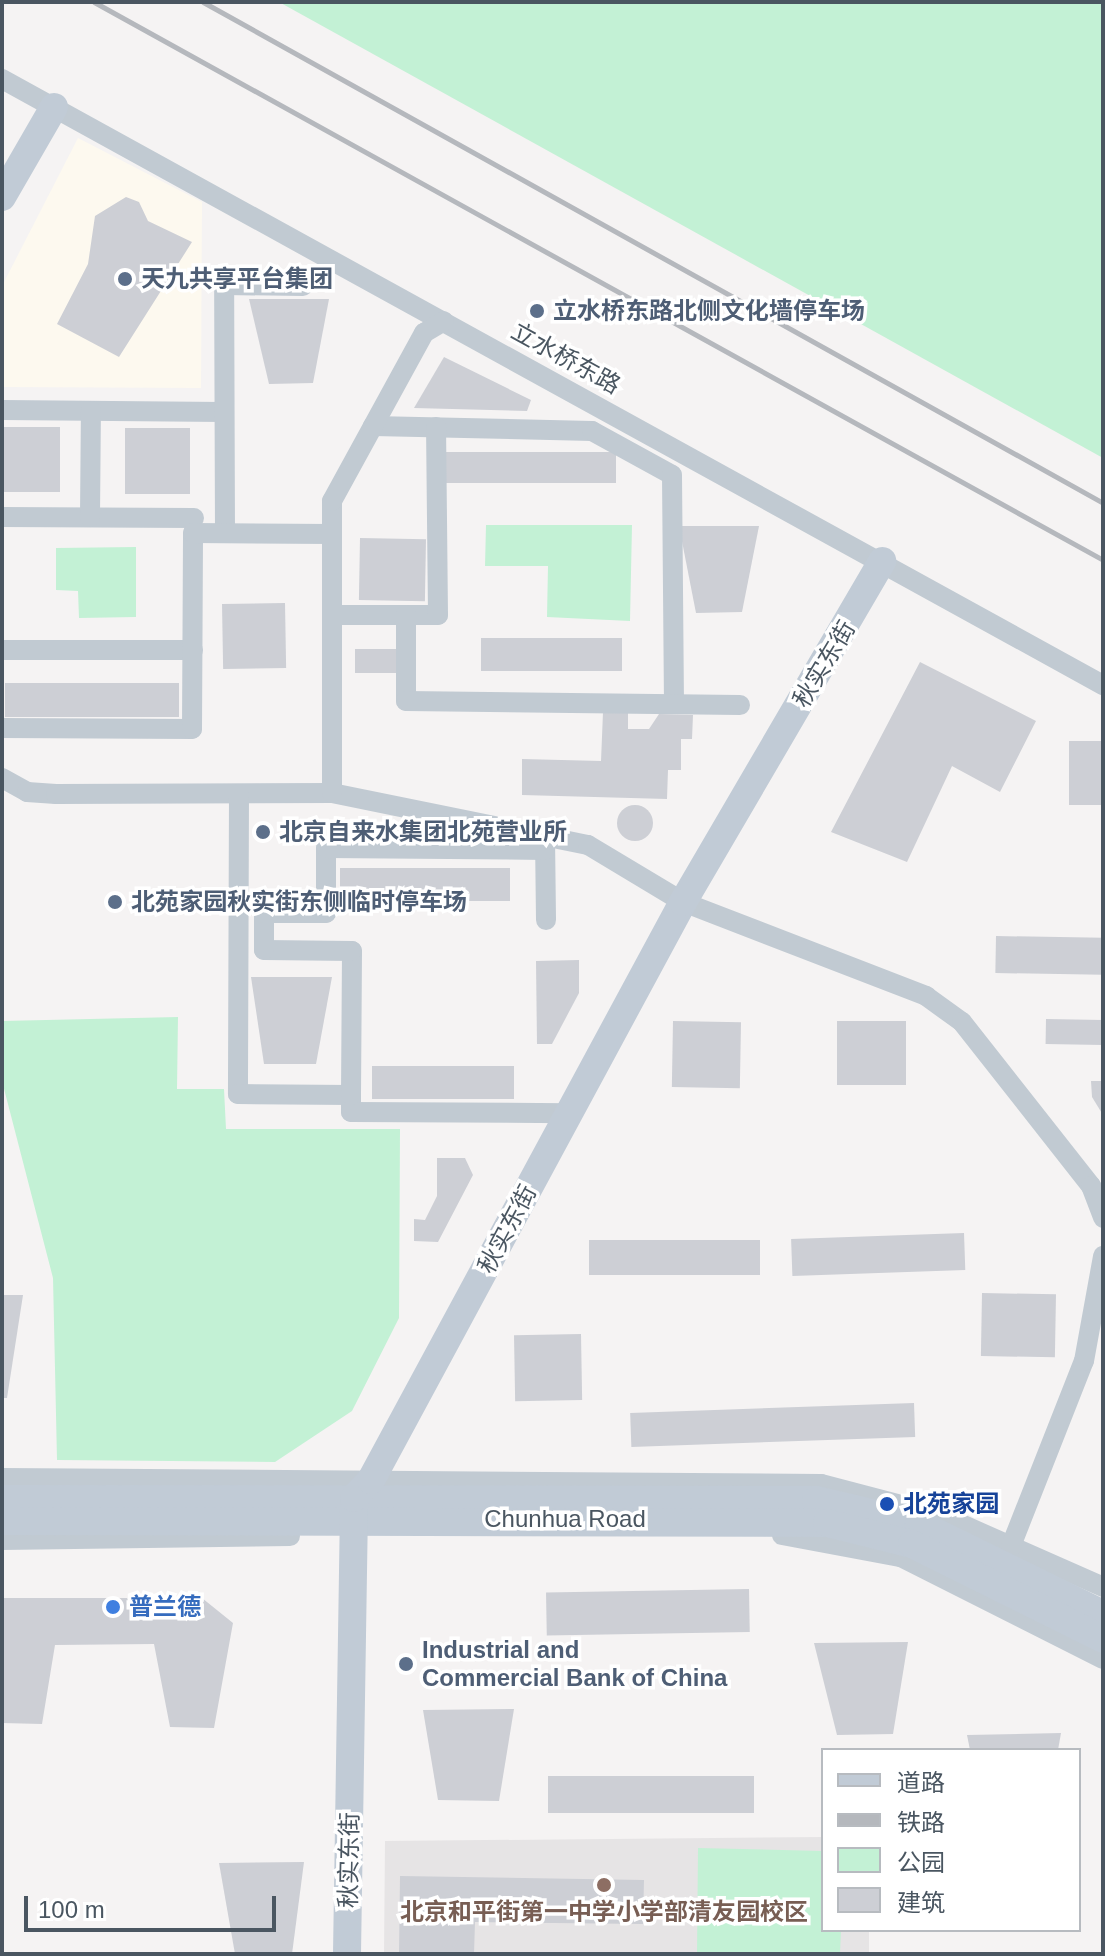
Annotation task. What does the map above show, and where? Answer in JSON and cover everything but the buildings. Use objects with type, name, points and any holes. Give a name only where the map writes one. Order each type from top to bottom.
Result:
[{"type":"street","name":"立水桥东路","points":[[2,79],[1103,685]]},
{"type":"street","points":[[2,197],[54,107]]},
{"type":"street","points":[[225,526],[224,285],[303,286]]},
{"type":"street","points":[[332,793],[332,501],[424,333],[444,321]]},
{"type":"street","points":[[2,410],[223,412]]},
{"type":"street","points":[[90,517],[91,411]]},
{"type":"street","points":[[373,426],[592,431],[672,475],[674,704]]},
{"type":"street","points":[[332,615],[438,615],[436,427]]},
{"type":"street","points":[[2,517],[90,517],[331,534]]},
{"type":"street","points":[[2,728],[192,729],[194,526]]},
{"type":"street","name":"秋实东街","points":[[347,1954],[358,1509],[683,902],[882,561]]},
{"type":"street","points":[[406,615],[406,701],[740,705]]},
{"type":"street","points":[[2,650],[193,650]]},
{"type":"street","points":[[2,778],[27,792],[332,793],[545,844]]},
{"type":"street","points":[[239,794],[238,1094],[351,1095]]},
{"type":"street","points":[[545,844],[546,920]]},
{"type":"street","points":[[569,1113],[351,1112],[352,951],[264,950],[264,913],[326,913],[326,848],[588,845],[683,902],[926,996],[962,1022],[1091,1186],[1103,1218]]},
{"type":"street","points":[[1103,1256],[1084,1361],[1008,1552],[1103,1587]]},
{"type":"street","points":[[2,1478],[358,1509],[813,1537],[942,1574],[1103,1659]]},
{"type":"street","name":"Chunhua Road","points":[[2,1499],[836,1525],[912,1544],[1103,1639]]},
{"type":"street","name":"Chunhua Road","points":[[2,1521],[358,1509],[816,1500],[919,1524],[1008,1552],[1103,1614]]},
{"type":"street","points":[[2,1540],[358,1509]]},
{"type":"shaded area","points":[[78,138],[202,202],[201,388],[2,387],[2,286]]},
{"type":"shaded area","name":"北京和平街第一中学小学部清友园校区","points":[[821,1837],[821,1932],[869,1932],[869,1954],[384,1954],[385,1841]]},
{"type":"green space","points":[[279,2],[1103,2],[1103,458]]},
{"type":"green space","points":[[486,525],[632,525],[630,621],[547,617],[548,566],[485,566]]},
{"type":"green space","points":[[136,547],[136,617],[79,618],[78,591],[56,590],[56,548]]},
{"type":"green space","points":[[178,1017],[177,1089],[224,1089],[226,1129],[400,1129],[399,1318],[352,1411],[275,1462],[57,1460],[53,1278],[2,1081],[2,1021]]},
{"type":"green space","points":[[698,1848],[821,1851],[821,1932],[841,1932],[840,1954],[697,1954]]},
{"type":"railway","points":[[94,2],[1103,560]]},
{"type":"railway","points":[[203,2],[1103,503]]},
{"type":"place","name":"天九共享平台集团","points":[[125,279]]},
{"type":"place","name":"立水桥东路北侧文化墙停车场","points":[[537,311]]},
{"type":"place","name":"北京自来水集团北苑营业所","points":[[263,832]]},
{"type":"place","name":"北苑家园秋实街东侧临时停车场","points":[[115,902]]},
{"type":"place","name":"北苑家园","points":[[887,1504]]},
{"type":"place","name":"普兰德","points":[[113,1607]]},
{"type":"place","name":"Industrial and Commercial Bank of China","points":[[406,1664]]},
{"type":"place","name":"北京和平街第一中学小学部清友园校区","points":[[604,1885]]}]
